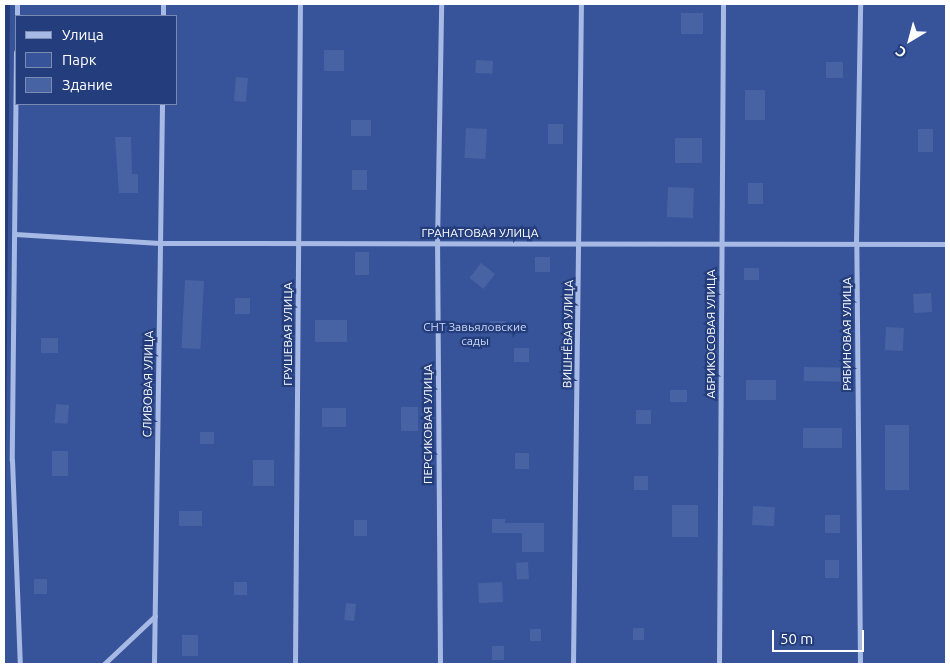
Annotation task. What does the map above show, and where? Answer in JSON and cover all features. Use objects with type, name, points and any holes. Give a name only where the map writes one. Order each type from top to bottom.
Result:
[{"type":"street","name":"ГРУШЕВАЯ УЛИЦА","points":[[296,664],[300,4]]},
{"type":"street","name":"ПЕРСИКОВАЯ УЛИЦА","points":[[440,664],[437,243],[441,4]]},
{"type":"street","name":"ВИШНЁВАЯ УЛИЦА","points":[[573,664],[581,4]]},
{"type":"street","name":"АБРИКОСОВАЯ УЛИЦА","points":[[719,664],[723,4]]},
{"type":"street","name":"РЯБИНОВАЯ УЛИЦА","points":[[860,4],[856,243],[860,664]]},
{"type":"street","points":[[16,105],[12,460],[20,664]]},
{"type":"street","name":"СЛИВОВАЯ УЛИЦА","points":[[154,664],[162,105]]},
{"type":"street","name":"ГРАНАТОВАЯ УЛИЦА","points":[[15,234],[160,243],[721,242],[946,244]]},
{"type":"street","points":[[104,664],[155,616]]},
{"type":"green space","name":"СНТ Завьяловские сады","points":[[10,4],[946,4],[946,664],[4,664]]},
{"type":"building","points":[[681,13],[703,13],[703,34],[681,34]]},
{"type":"building","points":[[324,50],[344,50],[344,71],[324,71]]},
{"type":"building","points":[[476,60],[493,61],[492,74],[475,73]]},
{"type":"building","points":[[826,62],[843,62],[843,78],[826,78]]},
{"type":"building","points":[[236,77],[248,78],[246,102],[234,101]]},
{"type":"building","points":[[745,90],[765,90],[765,120],[745,120]]},
{"type":"building","points":[[351,120],[371,120],[371,136],[351,136]]},
{"type":"building","points":[[548,124],[563,124],[563,144],[548,144]]},
{"type":"building","points":[[466,128],[487,129],[485,159],[464,158]]},
{"type":"building","points":[[918,129],[933,129],[933,152],[918,152]]},
{"type":"building","points":[[115,137],[131,137],[132,174],[138,174],[138,193],[119,193]]},
{"type":"building","points":[[675,138],[702,138],[702,163],[675,163]]},
{"type":"building","points":[[352,170],[367,170],[367,190],[352,190]]},
{"type":"building","points":[[748,183],[763,183],[763,204],[748,204]]},
{"type":"building","points":[[668,187],[694,188],[693,218],[667,217]]},
{"type":"building","points":[[355,252],[369,252],[369,275],[355,275]]},
{"type":"building","points":[[535,257],[550,257],[550,272],[535,272]]},
{"type":"building","points":[[481,263],[495,274],[483,289],[469,278]]},
{"type":"building","points":[[744,268],[759,268],[759,280],[744,280]]},
{"type":"building","points":[[185,280],[204,281],[200,349],[181,348]]},
{"type":"building","points":[[931,293],[932,312],[914,313],[913,294]]},
{"type":"building","points":[[235,298],[250,298],[250,314],[235,314]]},
{"type":"building","points":[[315,320],[347,320],[347,342],[315,342]]},
{"type":"building","points":[[490,321],[506,321],[506,332],[490,332]]},
{"type":"building","points":[[886,327],[904,328],[903,351],[885,350]]},
{"type":"building","points":[[41,338],[58,338],[58,353],[41,353]]},
{"type":"building","points":[[514,348],[529,348],[529,362],[514,362]]},
{"type":"building","points":[[804,367],[851,368],[851,382],[804,381]]},
{"type":"building","points":[[746,380],[776,380],[776,400],[746,400]]},
{"type":"building","points":[[670,390],[687,390],[687,402],[670,402]]},
{"type":"building","points":[[56,404],[69,405],[68,424],[55,423]]},
{"type":"building","points":[[401,407],[418,407],[418,431],[401,431]]},
{"type":"building","points":[[322,408],[346,408],[346,427],[322,427]]},
{"type":"building","points":[[636,410],[651,410],[651,424],[636,424]]},
{"type":"building","points":[[885,425],[909,425],[909,490],[885,490]]},
{"type":"building","points":[[803,428],[842,428],[842,448],[803,448]]},
{"type":"building","points":[[200,432],[214,432],[214,444],[200,444]]},
{"type":"building","points":[[52,451],[68,451],[68,476],[52,476]]},
{"type":"building","points":[[515,453],[529,453],[529,469],[515,469]]},
{"type":"building","points":[[253,460],[274,460],[274,486],[253,486]]},
{"type":"building","points":[[634,476],[648,476],[648,490],[634,490]]},
{"type":"building","points":[[672,505],[698,505],[698,537],[672,537]]},
{"type":"building","points":[[753,506],[775,507],[774,526],[752,525]]},
{"type":"building","points":[[179,511],[202,511],[202,526],[179,526]]},
{"type":"building","points":[[825,515],[840,515],[840,533],[825,533]]},
{"type":"building","points":[[492,519],[505,519],[505,523],[544,523],[544,552],[522,552],[522,533],[492,533]]},
{"type":"building","points":[[354,520],[367,520],[367,536],[354,536]]},
{"type":"building","points":[[825,560],[839,560],[839,578],[825,578]]},
{"type":"building","points":[[528,562],[529,579],[517,580],[516,563]]},
{"type":"building","points":[[34,579],[47,579],[47,594],[34,594]]},
{"type":"building","points":[[234,582],[247,582],[247,595],[234,595]]},
{"type":"building","points":[[502,582],[503,602],[479,603],[478,583]]},
{"type":"building","points":[[346,603],[356,604],[354,621],[344,620]]},
{"type":"building","points":[[633,628],[644,628],[644,640],[633,640]]},
{"type":"building","points":[[530,629],[541,629],[541,641],[530,641]]},
{"type":"building","points":[[182,635],[198,635],[198,656],[182,656]]},
{"type":"building","points":[[492,646],[504,646],[504,660],[492,660]]}]
